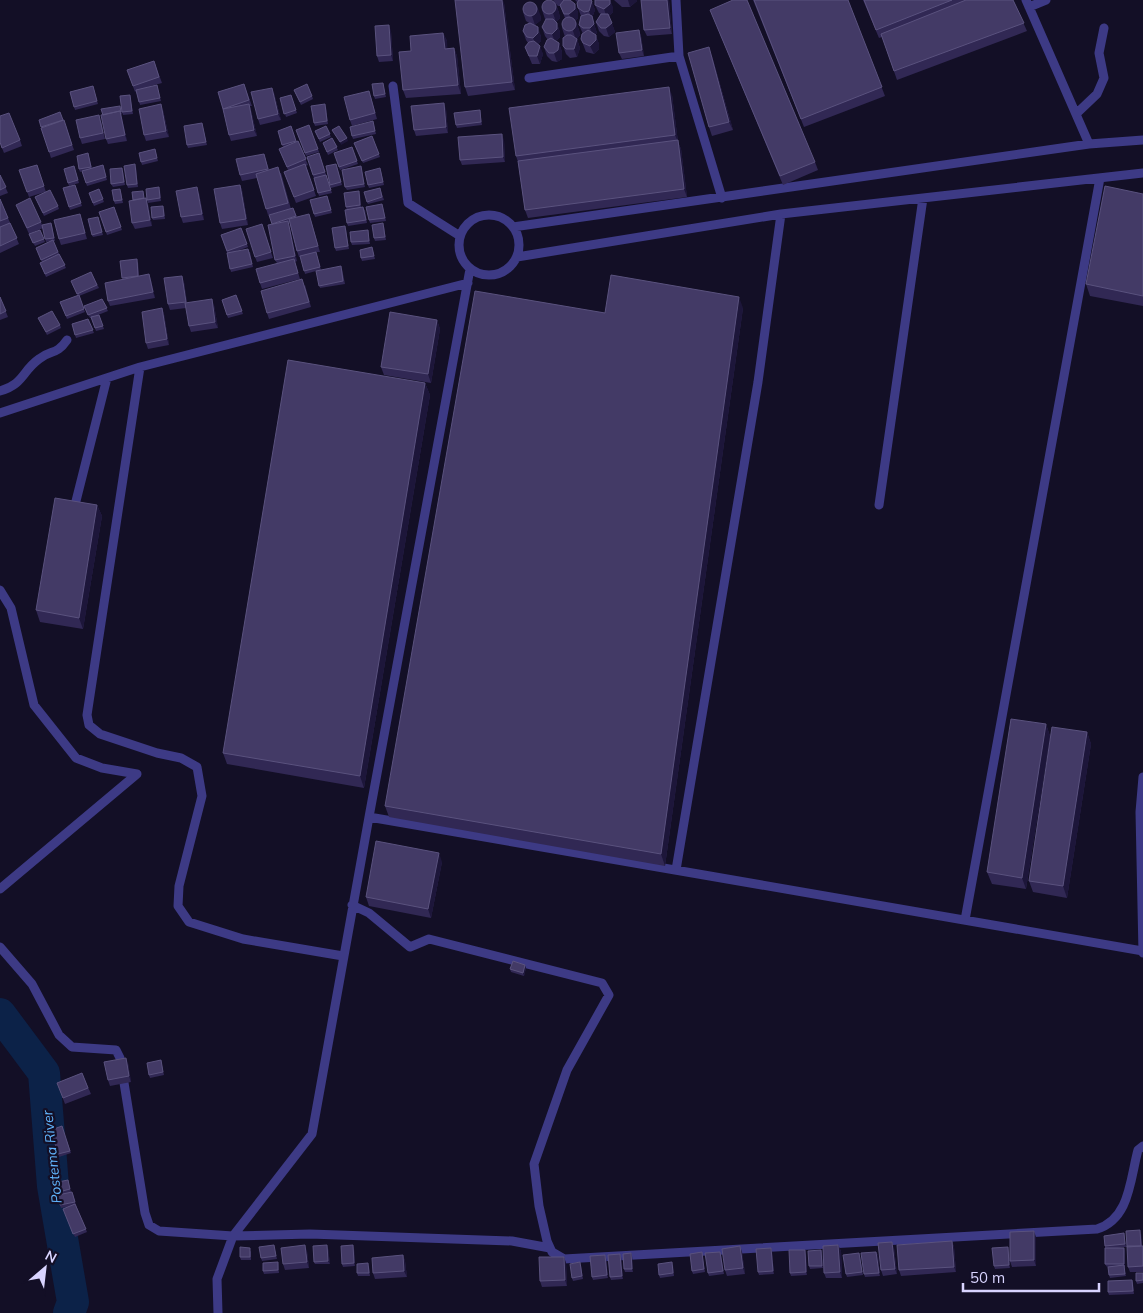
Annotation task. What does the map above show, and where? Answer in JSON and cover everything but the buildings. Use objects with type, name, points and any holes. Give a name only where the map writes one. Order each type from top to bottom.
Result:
[{"type":"lane","points":[[676,0],[679,56],[722,198]]},
{"type":"lane","points":[[1046,0],[1028,3],[1089,144]]},
{"type":"lane","points":[[1076,114],[1098,94],[1104,78],[1099,52],[1104,28]]},
{"type":"lane","points":[[529,78],[679,56]]},
{"type":"lane","points":[[393,86],[408,203],[460,236]]},
{"type":"lane","points":[[513,227],[1089,144],[1143,140]]},
{"type":"lane","points":[[517,257],[781,214],[1143,173]]},
{"type":"lane","points":[[965,920],[1100,178]]},
{"type":"lane","points":[[879,505],[923,198]]},
{"type":"lane","points":[[676,870],[758,382],[781,214]]},
{"type":"lane","points":[[497,216],[513,227],[519,241],[517,257],[505,271],[487,276],[470,269],[460,254],[460,236],[464,227],[479,217],[497,216]]},
{"type":"lane","points":[[218,1313],[217,1279],[233,1236],[312,1134],[352,905],[470,269]]},
{"type":"lane","points":[[0,413],[140,367],[468,283]]},
{"type":"lane","points":[[0,391],[14,387],[39,358],[60,350],[67,340]]},
{"type":"lane","points":[[140,367],[86,715],[89,725],[100,734],[157,753],[180,758],[197,767],[202,796],[179,886],[178,900],[178,906],[190,922],[242,939],[343,956]]},
{"type":"lane","points":[[76,501],[107,378]]},
{"type":"lane","points":[[0,590],[11,608],[34,705],[76,758],[102,768],[137,774],[0,889]]},
{"type":"lane","points":[[369,817],[1143,952],[1140,812],[1143,778]]},
{"type":"lane","points":[[352,905],[369,913],[410,947],[430,939],[602,983],[609,995],[567,1070],[534,1164],[539,1206],[550,1248],[558,1257],[564,1259],[1097,1229],[1114,1221],[1123,1208],[1138,1150],[1143,1146]]},
{"type":"lane","points":[[0,947],[32,984],[59,1035],[72,1047],[116,1050],[120,1058],[145,1213],[149,1224],[159,1231],[233,1236],[310,1234],[512,1241],[550,1248]]},
{"type":"waterway","name":"Postema River","points":[[0,1014],[44,1073],[53,1186],[73,1302],[69,1313]]}]
